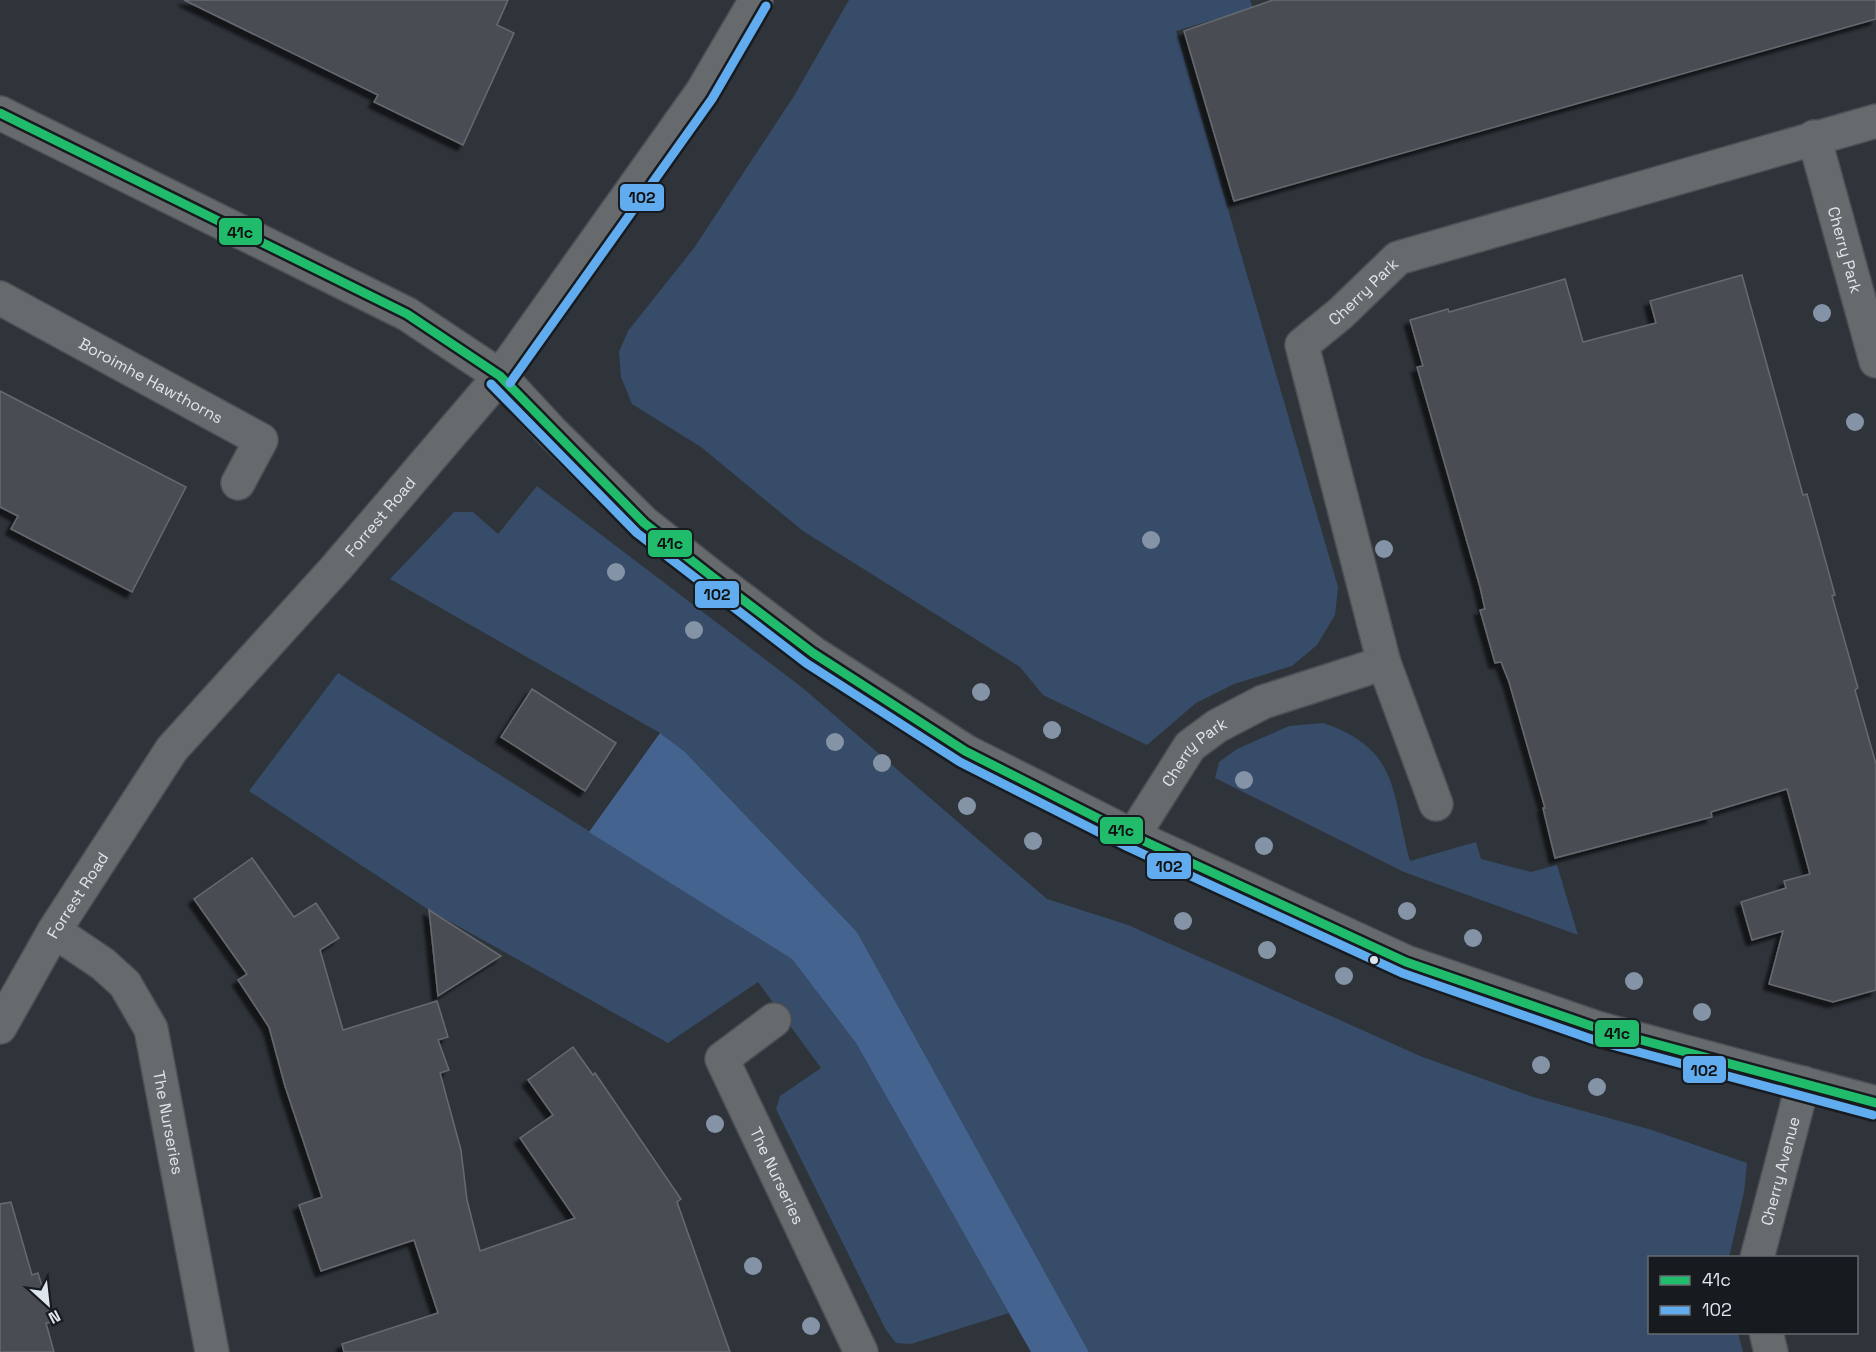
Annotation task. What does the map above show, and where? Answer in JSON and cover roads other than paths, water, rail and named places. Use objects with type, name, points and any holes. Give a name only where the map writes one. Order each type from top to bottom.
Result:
[{"type":"street","name":"Forrest Road","points":[[0,1027],[54,931],[172,749],[398,498],[500,376],[702,92],[756,0]]},
{"type":"street","points":[[0,113],[407,314],[500,376],[552,432],[644,523],[813,653],[965,751],[1133,836],[1406,962],[1600,1029],[1876,1103]]},
{"type":"street","name":"Cherry Park","points":[[1436,804],[1384,663],[1302,345],[1341,313],[1398,258],[1876,121]]},
{"type":"street","name":"Cherry Park","points":[[1814,137],[1876,361]]},
{"type":"street","name":"Boroimhe Hawthorns","points":[[0,298],[261,440],[238,483]]},
{"type":"street","name":"Cherry Park","points":[[1133,836],[1190,746],[1217,726],[1263,702],[1384,663]]},
{"type":"street","name":"The Nurseries","points":[[54,931],[103,964],[125,984],[151,1029],[212,1352]]},
{"type":"street","name":"The Nurseries","points":[[774,1020],[722,1059],[861,1352]]},
{"type":"street","name":"Cherry Avenue","points":[[1757,1256],[1803,1083]]},
{"type":"street","points":[[1766,1334],[1771,1352]]}]
